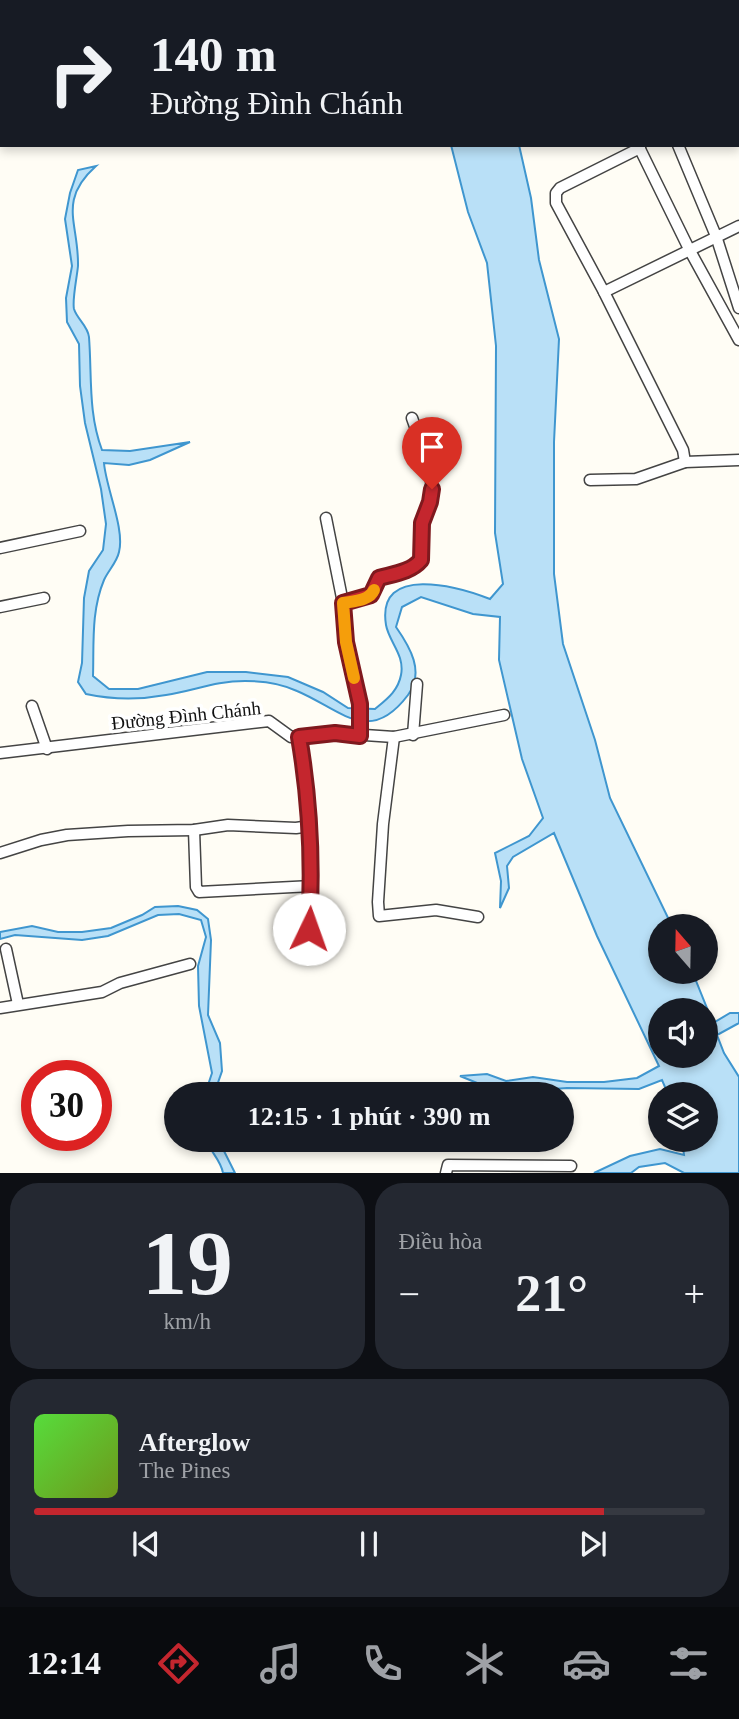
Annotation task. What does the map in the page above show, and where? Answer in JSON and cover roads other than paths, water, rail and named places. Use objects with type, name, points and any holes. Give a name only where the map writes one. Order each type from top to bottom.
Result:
[{"type":"street","points":[[685,462],[683,450],[556,203],[556,193],[560,188],[639,147],[689,249],[739,340]]},
{"type":"street","points":[[679,147],[716,236],[739,308]]},
{"type":"street","points":[[604,292],[739,226]]},
{"type":"street","points":[[343,603],[371,595],[379,578],[400,572],[421,560],[422,523],[432,489],[427,459],[412,418]]},
{"type":"street","points":[[590,480],[635,479],[685,462],[739,460]]},
{"type":"street","points":[[326,517],[343,603],[346,642],[360,708],[360,736]]},
{"type":"street","points":[[0,548],[80,531]]},
{"type":"street","points":[[0,607],[44,598]]},
{"type":"street","points":[[413,735],[417,684]]},
{"type":"street","points":[[32,706],[47,749]]},
{"type":"street","points":[[309,929],[312,886],[310,826],[306,776],[299,737],[335,733],[394,737],[413,735],[504,715]]},
{"type":"street","name":"Đường Đình Chánh","points":[[0,753],[269,721],[291,737],[299,737]]},
{"type":"street","points":[[394,737],[383,824],[377,906],[379,916],[436,910],[478,917]]},
{"type":"street","points":[[0,853],[67,835],[194,830],[228,825],[296,828],[310,826]]},
{"type":"street","points":[[194,830],[196,887],[199,892],[312,886]]},
{"type":"street","points":[[6,949],[18,1004]]},
{"type":"street","points":[[0,1008],[102,992],[120,983],[190,964]]},
{"type":"street","points":[[446,1173],[448,1164],[571,1166]]},
{"type":"water","points":[[452,147],[519,147],[531,198],[539,260],[559,339],[554,442],[554,574],[563,644],[595,740],[610,798],[666,914],[648,914],[648,984],[697,984],[703,998],[648,998],[648,1043],[597,936],[554,833],[513,857],[507,866],[509,888],[500,908],[501,881],[495,853],[529,836],[543,818],[522,759],[499,660],[500,617],[473,614],[421,597],[402,607],[396,627],[414,660],[415,677],[408,695],[394,710],[380,719],[354,719],[291,688],[265,682],[224,683],[166,695],[126,699],[86,694],[78,682],[82,663],[84,598],[89,571],[103,550],[106,524],[101,489],[85,423],[80,386],[79,344],[67,322],[66,298],[72,266],[65,219],[78,170],[96,166],[84,179],[73,202],[78,266],[74,309],[89,337],[94,422],[102,450],[130,451],[190,442],[150,460],[129,465],[104,463],[120,543],[118,556],[104,580],[97,604],[93,676],[109,689],[138,689],[207,672],[246,672],[288,677],[323,692],[348,708],[375,709],[388,698],[400,681],[402,668],[386,625],[386,606],[394,593],[406,586],[423,584],[459,589],[490,599],[503,584],[495,533],[496,346],[487,263],[468,212]]},
{"type":"water","points":[[178,906],[197,910],[208,919],[211,940],[208,1015],[220,1043],[222,1071],[218,1082],[209,1082],[212,1073],[199,1006],[198,966],[206,937],[201,920],[179,914],[158,915],[108,936],[82,940],[15,935],[0,939],[0,932],[32,926],[58,932],[111,928],[155,907]]},
{"type":"water","points":[[730,1013],[739,1013],[739,1023],[718,1034],[718,1020]]},
{"type":"water","points":[[718,1038],[739,1077],[739,1173],[684,1173],[665,1163],[639,1167],[631,1173],[594,1173],[630,1156],[648,1152],[684,1155],[684,1152],[718,1152],[718,1082],[662,1080],[648,1082],[648,1085],[639,1089],[574,1088],[574,1082],[637,1078],[655,1068],[718,1068]]},
{"type":"water","points":[[487,1074],[506,1081],[533,1077],[567,1082],[475,1082],[460,1076]]},
{"type":"water","points":[[212,1152],[224,1152],[235,1173],[223,1173]]}]
